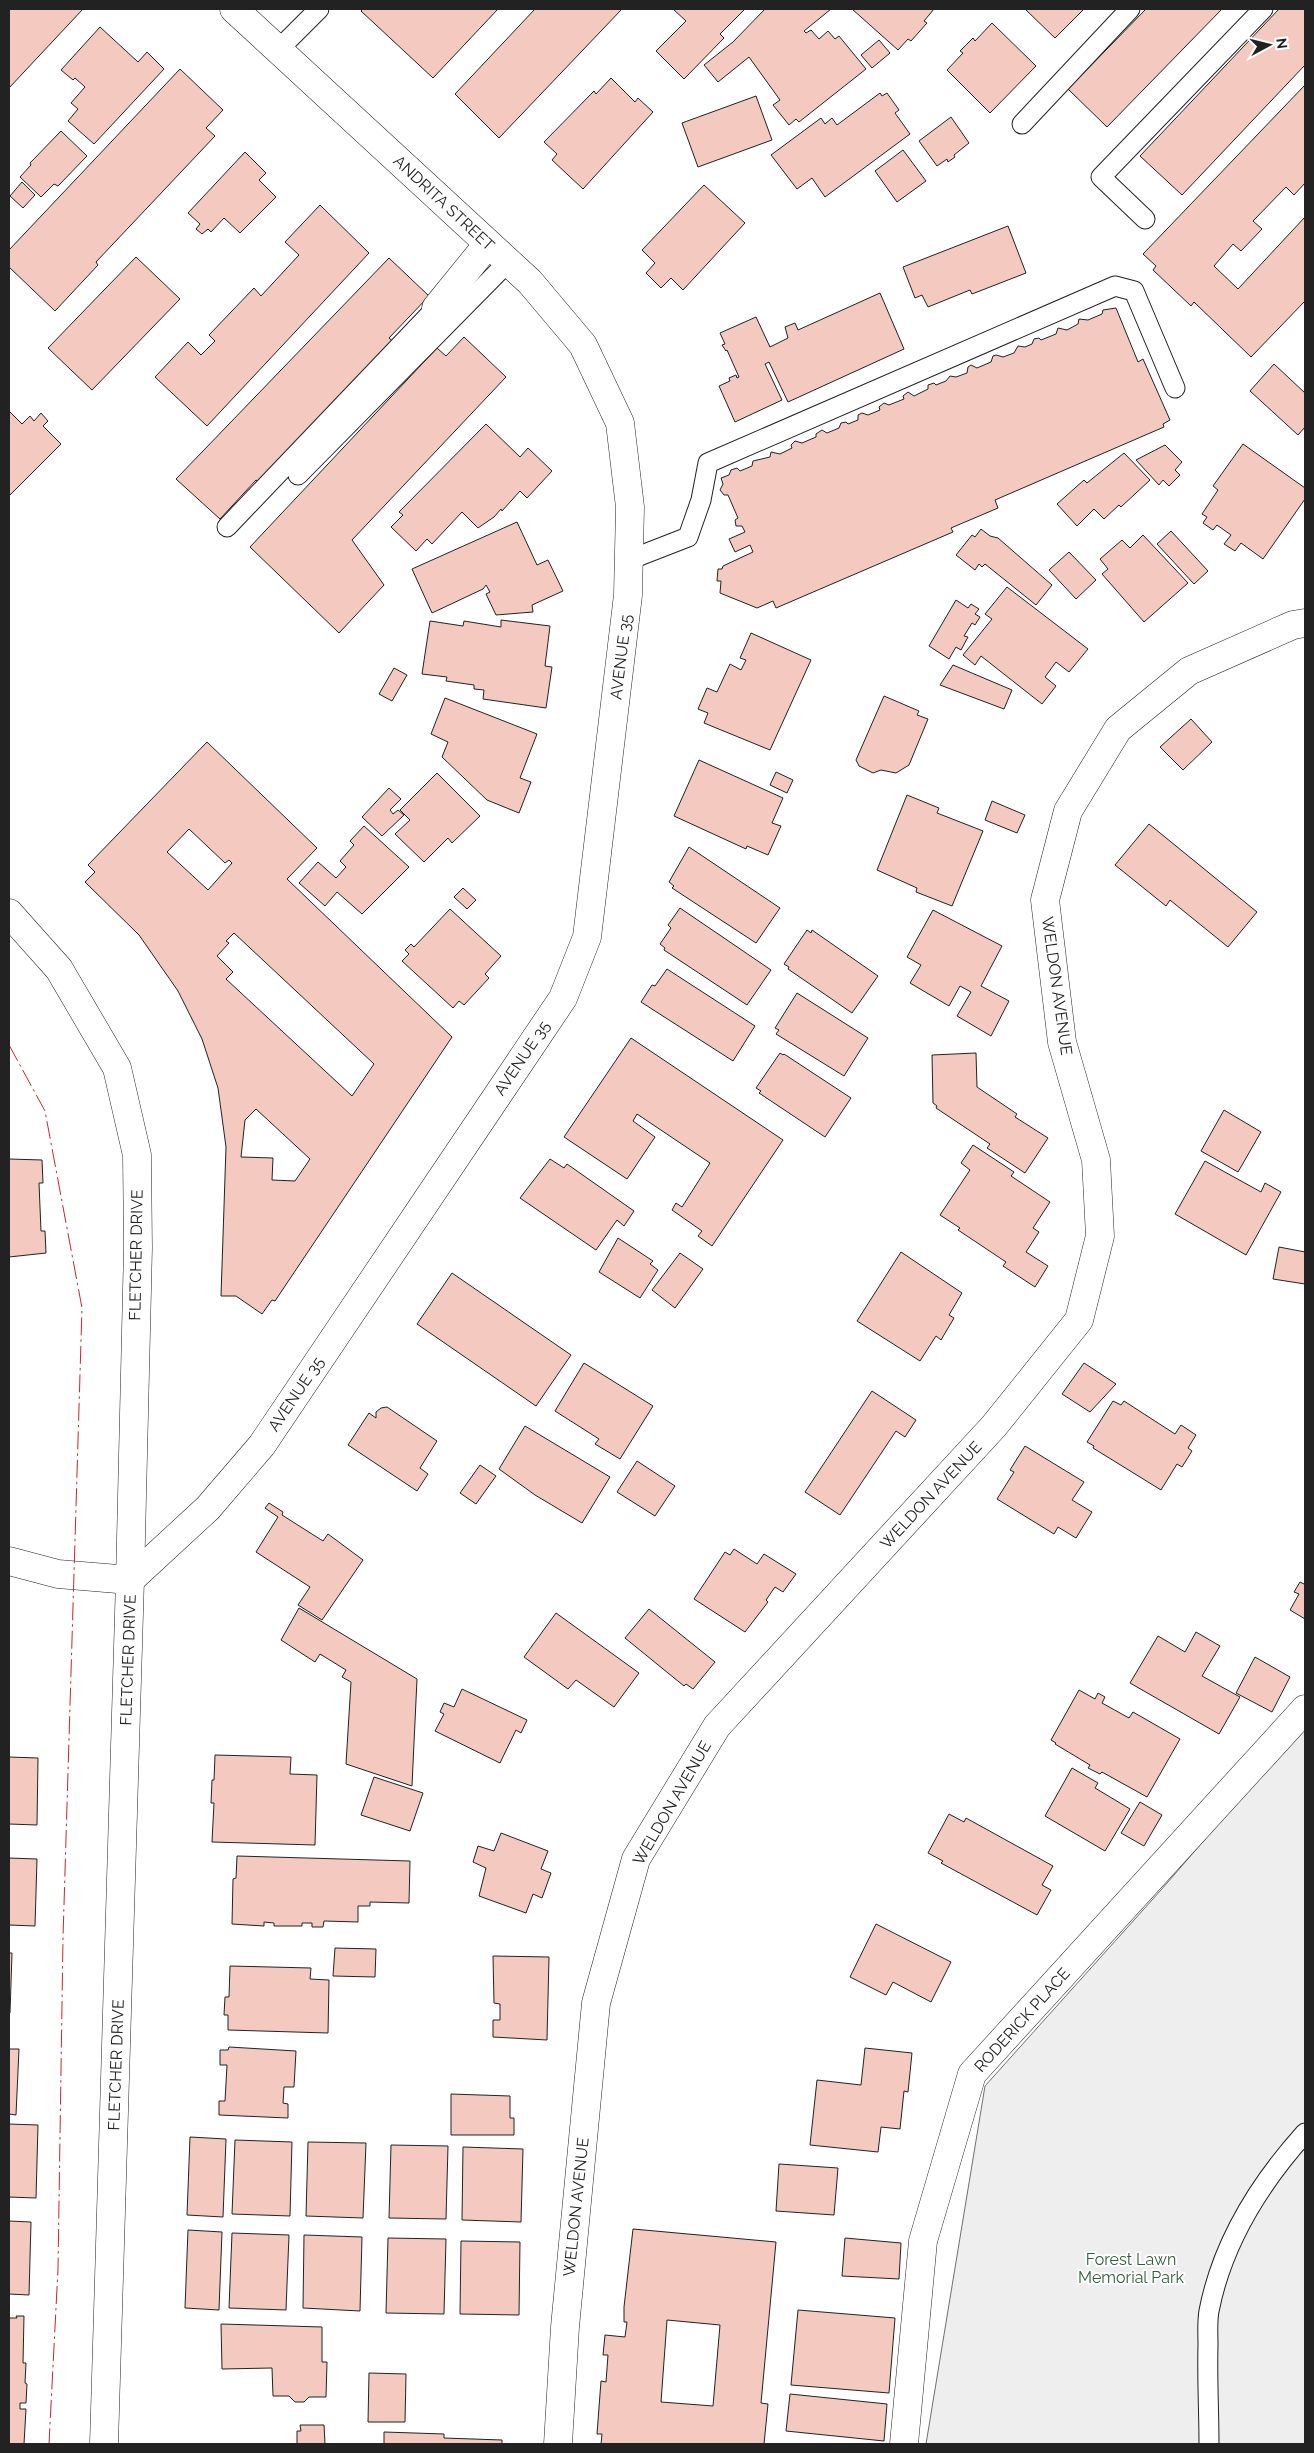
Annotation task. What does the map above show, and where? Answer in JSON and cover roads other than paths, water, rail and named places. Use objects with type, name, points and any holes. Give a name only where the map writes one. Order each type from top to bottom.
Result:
[{"type":"street","name":"ANDRITA STREET","points":[[234,9],[530,282],[582,345],[620,422]]},
{"type":"street","points":[[436,308],[488,244]]},
{"type":"street","name":"AVENUE 35","points":[[130,1580],[208,1508],[262,1445],[563,998],[587,937],[628,595],[630,507],[620,422]]},
{"type":"street","name":"WELDON AVENUE","points":[[558,2444],[565,2327],[596,2003],[636,1859],[717,1726],[994,1426],[1079,1320],[1100,1236],[1096,1160],[1062,1042],[1045,900],[1068,811],[1118,729],[1189,671],[1293,625],[1305,623]]},
{"type":"street","name":"FLETCHER DRIVE","points":[[9,913],[59,969],[118,1068],[137,1155],[138,1248],[130,1580],[104,2444]]},
{"type":"street","points":[[9,1561],[58,1574],[130,1580]]},
{"type":"street","name":"RODERICK PLACE","points":[[904,2444],[923,2241],[972,2074],[1305,1708]]},
{"type":"lane","points":[[278,50],[319,9]]},
{"type":"lane","points":[[1022,124],[1130,9]]},
{"type":"lane","points":[[1145,219],[1101,177],[1263,9]]},
{"type":"lane","points":[[298,475],[508,262]]},
{"type":"lane","points":[[629,560],[688,537],[701,500],[708,463],[1115,286],[1134,291],[1175,388]]},
{"type":"lane","points":[[227,527],[436,308]]},
{"type":"lane","points":[[1209,2444],[1208,2313],[1219,2272],[1234,2235],[1258,2194],[1280,2161],[1305,2133]]},
{"type":"park label","name":"Forest Lawn Memorial Park","points":[[1131,2268]]}]
